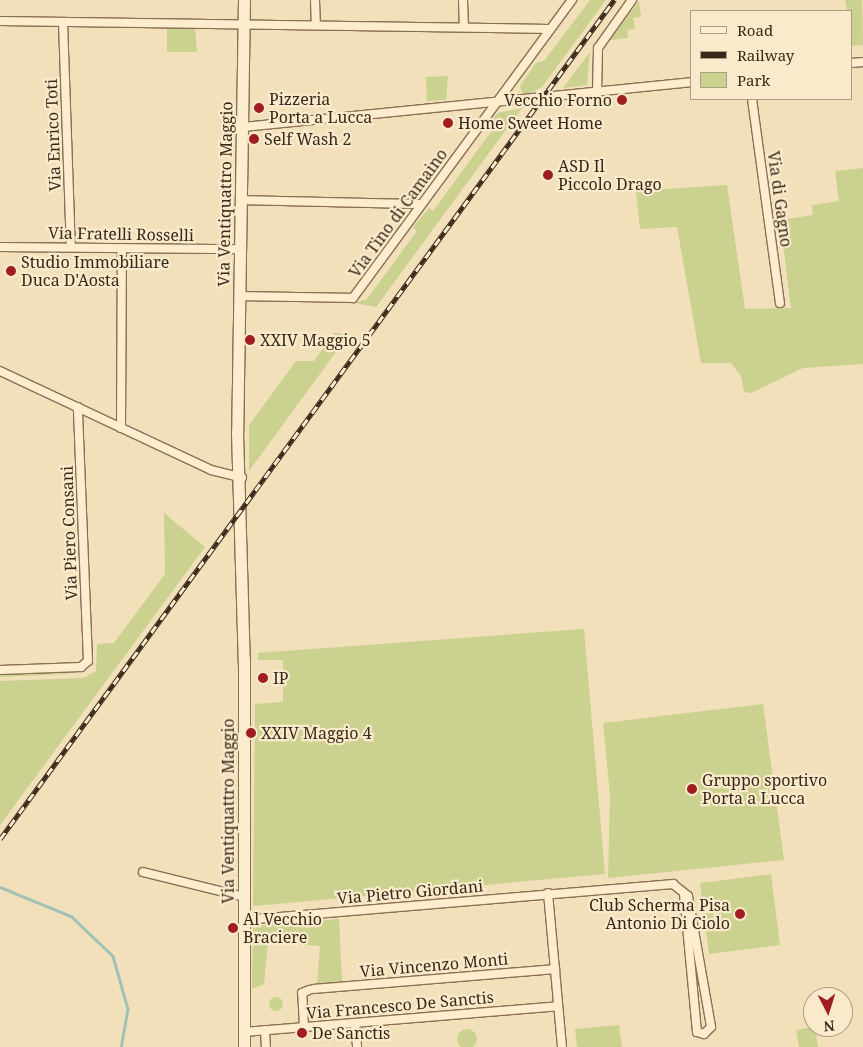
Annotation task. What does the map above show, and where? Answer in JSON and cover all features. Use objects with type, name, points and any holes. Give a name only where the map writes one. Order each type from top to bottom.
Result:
[{"type":"street","name":"Via Ventiquattro Maggio","points":[[244,0],[240,387],[244,665],[244,1047]]},
{"type":"street","points":[[315,0],[316,25]]},
{"type":"street","points":[[463,0],[464,27]]},
{"type":"street","name":"Via Tino di Camaino","points":[[241,296],[353,298],[420,204],[572,0]]},
{"type":"street","points":[[597,92],[598,48],[632,0]]},
{"type":"street","points":[[0,21],[550,29]]},
{"type":"street","name":"Via Enrico Toti","points":[[63,22],[71,247]]},
{"type":"street","points":[[242,127],[495,104],[690,82]]},
{"type":"street","name":"Via di Gagno","points":[[752,100],[780,303]]},
{"type":"street","points":[[242,200],[420,204]]},
{"type":"street","name":"Via Fratelli Rosselli","points":[[0,247],[241,249]]},
{"type":"street","points":[[121,428],[122,248]]},
{"type":"street","points":[[0,371],[210,470],[241,478]]},
{"type":"street","name":"Via Piero Consani","points":[[0,670],[81,667],[88,658],[78,407]]},
{"type":"street","points":[[143,872],[244,897]]},
{"type":"street","name":"Via Pietro Giordani","points":[[244,920],[671,884],[684,894]]},
{"type":"street","points":[[548,894],[562,1047]]},
{"type":"street","points":[[684,894],[688,896],[710,1025],[704,1034],[697,1032],[684,894]]},
{"type":"street","name":"Via Vincenzo Monti","points":[[304,1027],[302,994],[312,989],[555,969]]},
{"type":"street","name":"Via Francesco De Sanctis","points":[[244,1032],[558,1006]]},
{"type":"street","points":[[355,1023],[357,1047]]},
{"type":"street","points":[[265,1030],[266,1047]]},
{"type":"green space","points":[[590,0],[606,0],[542,87],[523,97],[520,86],[536,63],[544,61]]},
{"type":"green space","points":[[845,0],[862,0],[863,45],[853,46],[853,10],[847,10]]},
{"type":"green space","points":[[639,1],[641,17],[633,18],[635,29],[627,30],[628,38],[610,40]]},
{"type":"green space","points":[[167,28],[195,28],[197,52],[167,52]]},
{"type":"green space","points":[[590,52],[587,85],[563,88]]},
{"type":"green space","points":[[448,76],[446,100],[427,101],[426,77]]},
{"type":"green space","points":[[522,108],[376,307],[355,303],[367,299],[417,231],[413,227],[429,208],[433,211],[496,125],[488,124],[498,113]]},
{"type":"green space","points":[[863,168],[863,364],[803,368],[751,393],[744,392],[741,376],[731,363],[701,363],[677,227],[640,229],[636,191],[727,185],[745,309],[791,308],[780,220],[813,215],[812,205],[839,201],[835,171]]},
{"type":"green space","points":[[334,333],[349,334],[249,471],[249,425],[296,361],[314,361]]},
{"type":"green space","points":[[164,513],[205,547],[0,825],[0,681],[83,678],[96,671],[97,644],[114,643],[165,574]]},
{"type":"green space","points":[[584,629],[605,874],[253,906],[255,704],[283,702],[283,660],[258,660],[258,653]]},
{"type":"green space","points":[[68,671],[68,674],[0,677],[0,674]]},
{"type":"green space","name":"Gruppo sportivo Porta a Lucca","points":[[763,704],[784,860],[608,878],[610,795],[603,723]]},
{"type":"green space","name":"Club Scherma Pisa Antonio Di Ciolo","points":[[771,874],[780,945],[709,954],[700,883]]},
{"type":"green space","points":[[339,919],[342,982],[317,984],[320,946],[268,942],[264,984],[252,989],[253,926]]},
{"type":"green space","points":[[273,997],[279,997],[283,1004],[279,1011],[273,1011],[269,1007],[269,1001]]},
{"type":"green space","points":[[619,1025],[622,1047],[577,1047],[575,1029]]},
{"type":"green space","points":[[803,1029],[803,1037],[816,1037],[818,1047],[799,1047],[796,1030]]},
{"type":"green space","points":[[463,1030],[471,1030],[476,1035],[476,1043],[471,1048],[463,1048],[458,1043],[458,1035]]},
{"type":"waterway","points":[[0,887],[71,916],[113,956],[128,1009],[121,1047]]},
{"type":"railway","points":[[0,839],[614,0]]},
{"type":"place","name":"Vecchio Forno","points":[[622,100]]},
{"type":"place","name":"Pizzeria Porta a Lucca","points":[[259,108]]},
{"type":"place","name":"Home Sweet Home","points":[[448,123]]},
{"type":"place","name":"Self Wash 2","points":[[254,139]]},
{"type":"place","name":"ASD Il Piccolo Drago","points":[[548,175]]},
{"type":"place","name":"Studio Immobiliare Duca D'Aosta","points":[[11,271]]},
{"type":"place","name":"XXIV Maggio 5","points":[[250,340]]},
{"type":"place","name":"IP","points":[[263,678]]},
{"type":"place","name":"XXIV Maggio 4","points":[[251,733]]},
{"type":"place","name":"Gruppo sportivo Porta a Lucca","points":[[692,789]]},
{"type":"place","name":"Club Scherma Pisa Antonio Di Ciolo","points":[[740,914]]},
{"type":"place","name":"Al Vecchio Braciere","points":[[233,928]]},
{"type":"place","name":"De Sanctis","points":[[302,1033]]}]
